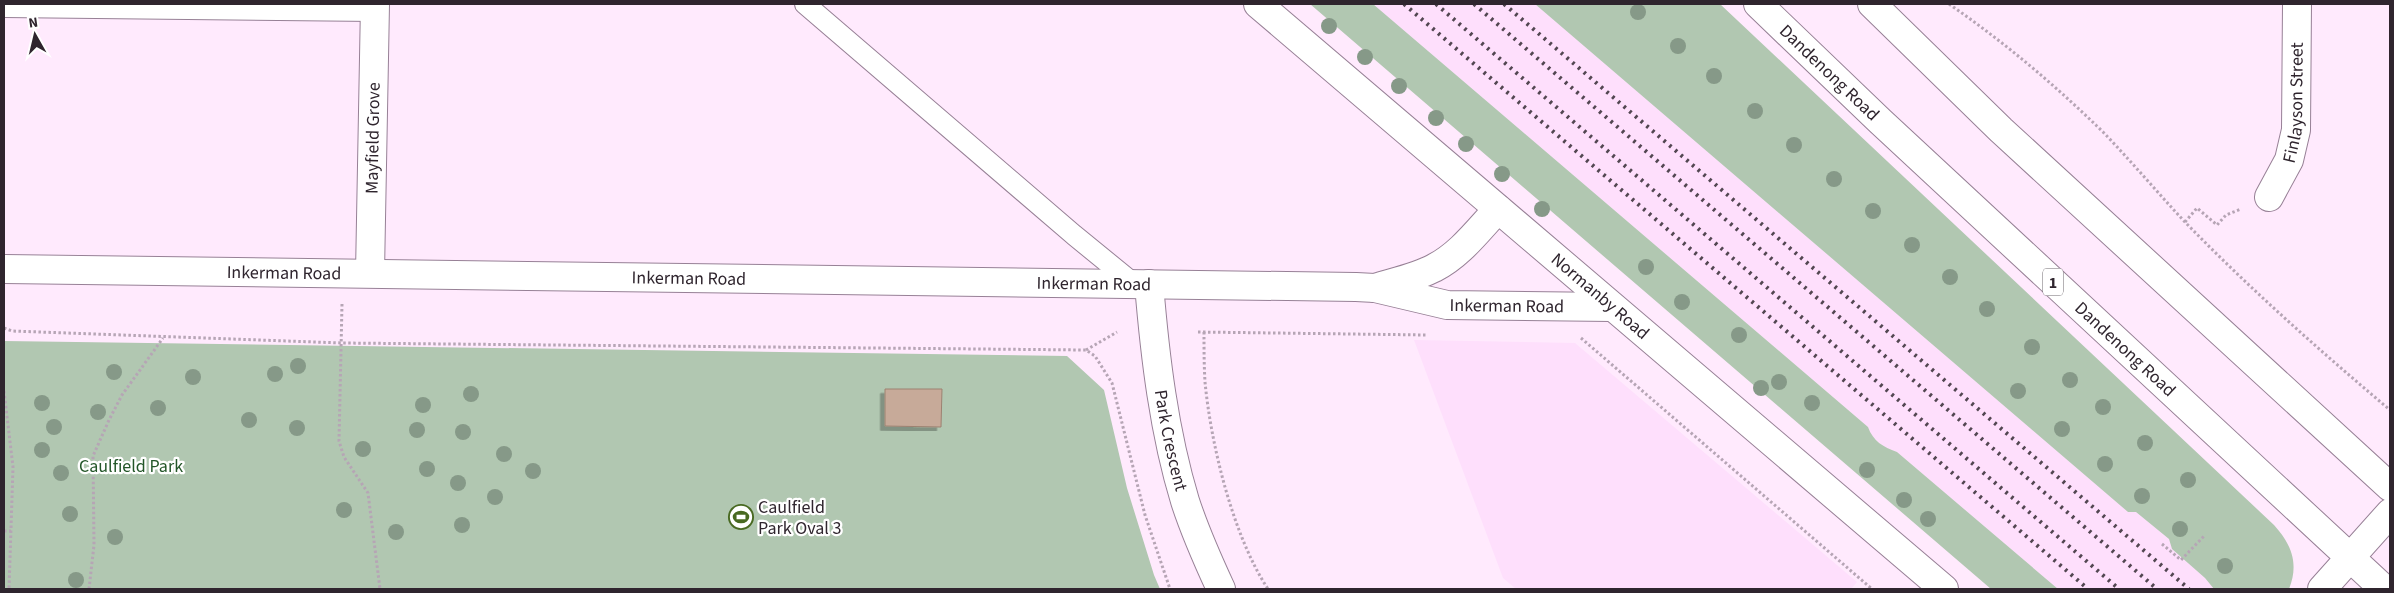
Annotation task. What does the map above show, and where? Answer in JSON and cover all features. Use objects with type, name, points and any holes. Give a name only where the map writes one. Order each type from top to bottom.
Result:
[{"type":"main road","name":"Normanby Road","points":[[1258,4],[1944,589]]},
{"type":"main road","name":"Dandenong Road","points":[[1758,4],[2348,559],[2384,589]]},
{"type":"main road","points":[[1872,4],[2001,130],[2390,487]]},
{"type":"main road","name":"Finlayson Street","points":[[2269,197],[2289,160],[2296,130],[2297,4]]},
{"type":"main road","name":"Mayfield Grove","points":[[370,273],[375,8]]},
{"type":"main road","name":"Inkerman Road","points":[[1375,288],[1433,269],[1463,246],[1498,209]]},
{"type":"main road","name":"Inkerman Road","points":[[4,269],[1375,288],[1447,305],[1612,307]]},
{"type":"main road","name":"Park Crescent","points":[[1142,284],[1153,332],[1177,470],[1193,524],[1221,589]]},
{"type":"main road","points":[[2322,589],[2390,513]]},
{"type":"lane","points":[[805,4],[1074,236],[1142,284]]},
{"type":"lane","points":[[4,7],[375,8]]},
{"type":"path","points":[[1949,4],[2001,40],[2058,90],[2103,133],[2185,222],[2312,344],[2390,410]]},
{"type":"path","points":[[2185,222],[2197,208],[2217,225],[2231,213]]},
{"type":"path","points":[[342,273],[339,441],[344,457],[368,493],[380,589]]},
{"type":"path","points":[[1539,306],[1569,328],[1872,589]]},
{"type":"path","points":[[4,328],[12,331],[163,338],[342,343],[1086,350],[1117,332]]},
{"type":"path","points":[[1198,332],[1433,335]]},
{"type":"path","points":[[1204,332],[1205,382],[1216,450],[1234,516],[1259,576],[1268,589]]},
{"type":"path","points":[[89,589],[94,546],[93,456],[122,395],[163,338]]},
{"type":"path","points":[[1086,350],[1098,360],[1112,383],[1145,515],[1170,589]]},
{"type":"path","points":[[4,390],[12,467],[9,589]]},
{"type":"path","points":[[4,531],[11,531]]},
{"type":"path","points":[[2162,544],[2181,560],[2204,535]]},
{"type":"shaded area","points":[[1373,4],[1535,4],[2128,512],[2136,512],[2169,539],[2172,549],[2205,578],[2214,589],[2058,589],[1897,452],[1885,448],[1871,435],[1868,427]]},
{"type":"shaded area","points":[[1414,340],[1575,343],[1857,582],[1851,589],[1516,589],[1503,578]]},
{"type":"green space","points":[[1310,4],[1373,4],[1868,427],[1879,443],[1897,452],[2058,589],[1991,589]]},
{"type":"green space","points":[[1535,4],[1720,4],[2274,525],[2285,540],[2292,555],[2293,571],[2289,589],[2214,589],[2205,578],[2172,549],[2169,539],[2136,512],[2128,512]]},
{"type":"green space","name":"Caulfield Park","points":[[4,341],[1067,356],[1104,390],[1127,488],[1160,589],[4,589]]},
{"type":"building","points":[[885,389],[942,389],[941,427],[885,426]]},
{"type":"railway","points":[[1404,4],[2088,589]]},
{"type":"railway","points":[[1436,4],[2119,589]]},
{"type":"railway","points":[[1474,4],[2157,589]]},
{"type":"railway","points":[[1504,4],[2189,589]]},
{"type":"place","name":"Caulfield Park Oval 3","points":[[741,517]]}]
